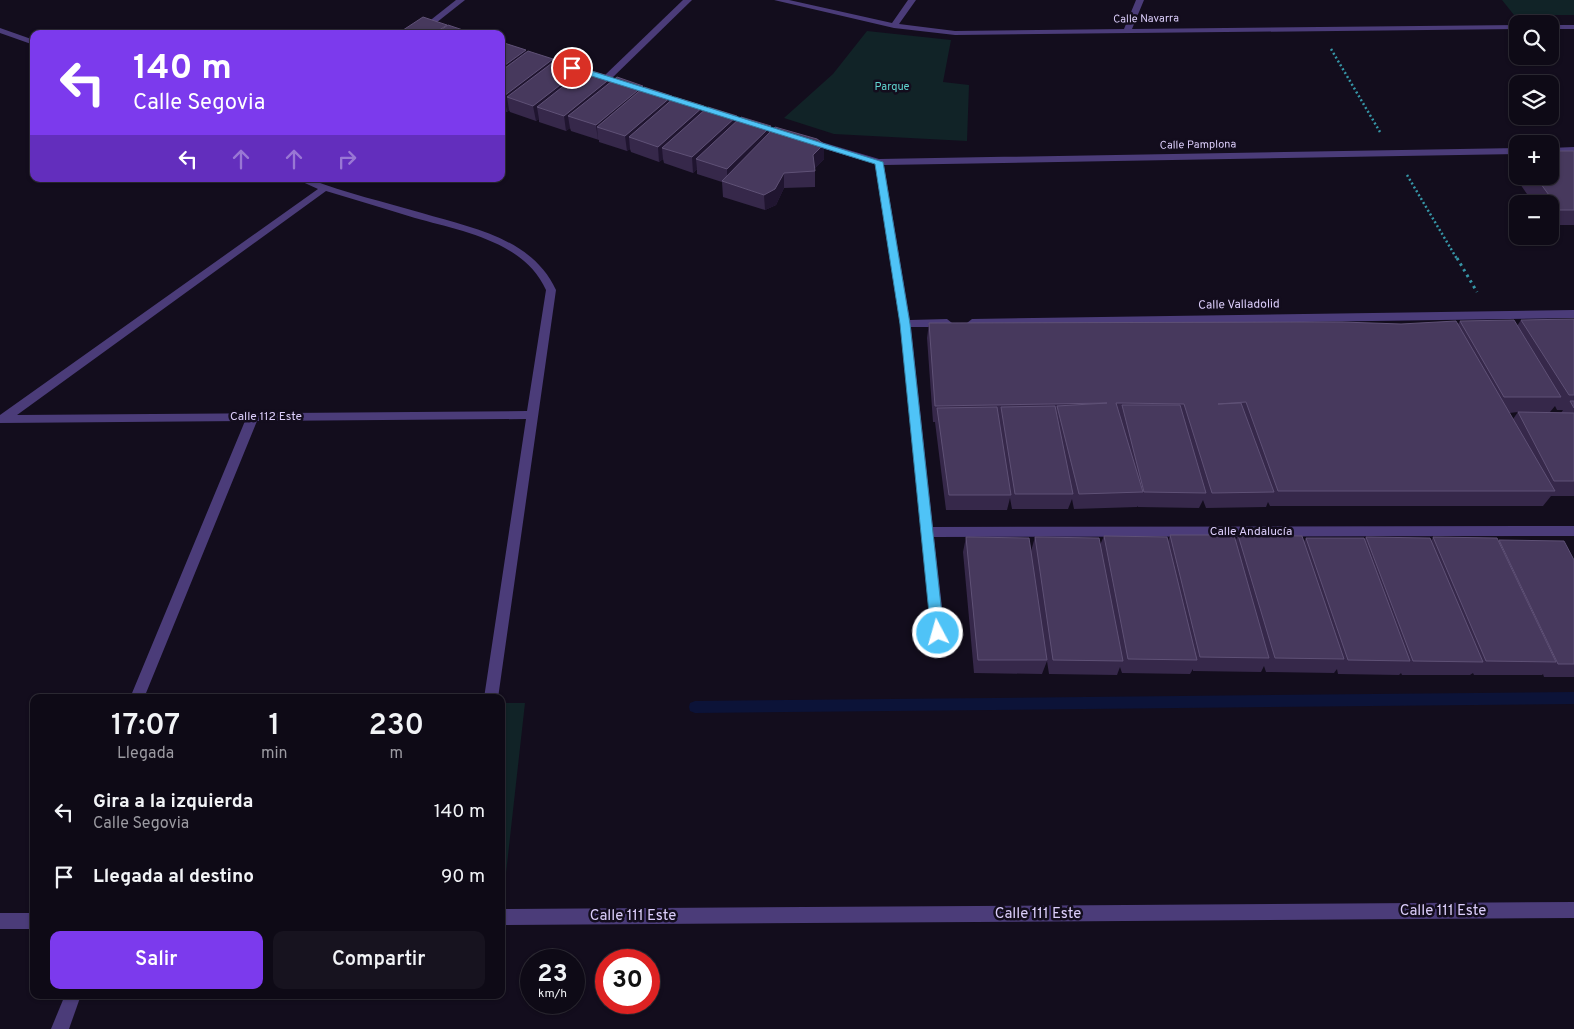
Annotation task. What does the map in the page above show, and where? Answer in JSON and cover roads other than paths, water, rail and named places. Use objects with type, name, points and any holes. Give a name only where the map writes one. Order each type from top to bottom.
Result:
[{"type":"street","points":[[424,30],[461,0]]},
{"type":"street","points":[[607,78],[688,0]]},
{"type":"street","name":"Calle Navarra","points":[[778,0],[894,26],[955,33],[1509,27]]},
{"type":"street","points":[[894,26],[912,0]]},
{"type":"street","points":[[1128,31],[1140,0]]},
{"type":"street","points":[[430,26],[439,28]]},
{"type":"street","points":[[1559,27],[1574,27]]},
{"type":"street","points":[[0,30],[30,41]]},
{"type":"street","name":"Calle Pamplona","points":[[801,139],[879,162],[1509,151]]},
{"type":"street","points":[[1559,151],[1574,150]]},
{"type":"street","points":[[879,162],[905,324],[938,633]]},
{"type":"street","points":[[309,182],[486,235],[511,248],[543,273],[552,290],[492,694]]},
{"type":"street","points":[[1,419],[325,188]]},
{"type":"street","name":"Calle Valladolid","points":[[905,324],[1574,314]]},
{"type":"street","name":"Calle 112 Este","points":[[1,419],[533,415]]},
{"type":"street","points":[[139,694],[254,417]]},
{"type":"street","name":"Calle Andalucía","points":[[928,532],[1574,531]]},
{"type":"street","name":"Calle 111 Este","points":[[505,917],[1574,910]]},
{"type":"street","points":[[0,921],[30,921]]},
{"type":"street","points":[[60,1029],[71,999]]},
{"type":"waterway","points":[[695,707],[1574,698]]},
{"type":"park label","name":"Parque","points":[[892,87]]}]
